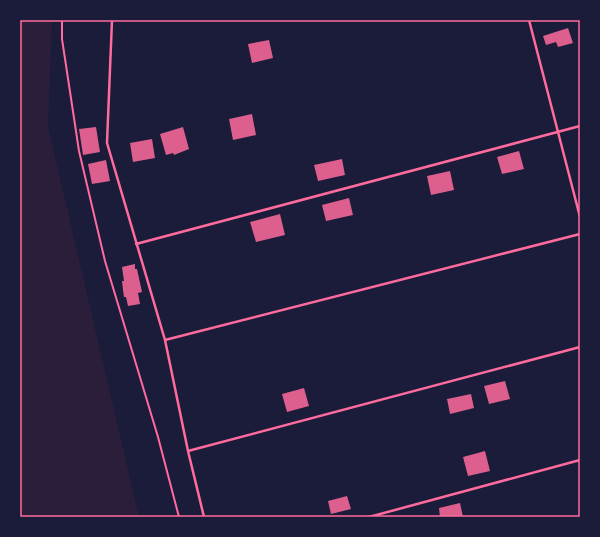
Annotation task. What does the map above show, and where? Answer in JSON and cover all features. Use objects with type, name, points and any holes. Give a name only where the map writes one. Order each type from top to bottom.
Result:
[{"type":"lane","points":[[112,20],[107,143],[164,340],[204,517]]},
{"type":"lane","points":[[529,20],[580,217]]},
{"type":"lane","points":[[136,244],[580,126]]},
{"type":"lane","points":[[164,340],[580,234]]},
{"type":"lane","points":[[188,451],[580,347]]},
{"type":"lane","points":[[368,517],[580,460]]},
{"type":"path","points":[[62,20],[62,39],[79,151],[105,261],[158,437],[179,517]]},
{"type":"shaded area","points":[[20,20],[52,20],[48,127],[139,517],[20,517]]},
{"type":"building","points":[[568,28],[573,43],[558,47],[556,42],[546,45],[543,36]]},
{"type":"building","points":[[269,40],[273,58],[252,63],[248,44]]},
{"type":"building","points":[[252,114],[256,135],[233,140],[229,119]]},
{"type":"building","points":[[96,127],[100,152],[83,155],[79,129]]},
{"type":"building","points":[[183,127],[189,149],[174,155],[173,153],[166,155],[160,134]]},
{"type":"building","points":[[152,139],[155,158],[133,162],[130,143]]},
{"type":"building","points":[[519,151],[524,169],[502,174],[497,157]]},
{"type":"building","points":[[342,159],[345,175],[318,181],[314,165]]},
{"type":"building","points":[[106,160],[110,181],[92,184],[88,164]]},
{"type":"building","points":[[450,171],[454,190],[431,195],[427,176]]},
{"type":"building","points":[[349,198],[353,215],[326,221],[322,205]]},
{"type":"building","points":[[280,214],[285,235],[256,242],[250,222]]},
{"type":"building","points":[[135,264],[135,269],[137,269],[142,292],[138,293],[140,304],[128,306],[126,297],[124,297],[122,267]]},
{"type":"building","points":[[505,381],[510,399],[489,404],[484,386]]},
{"type":"building","points":[[304,388],[309,406],[287,412],[282,394]]},
{"type":"building","points":[[471,394],[474,408],[450,414],[447,399]]},
{"type":"building","points":[[485,451],[490,471],[468,476],[463,457]]},
{"type":"building","points":[[347,496],[351,509],[331,514],[328,501]]},
{"type":"building","points":[[460,503],[463,517],[440,517],[439,508]]}]
